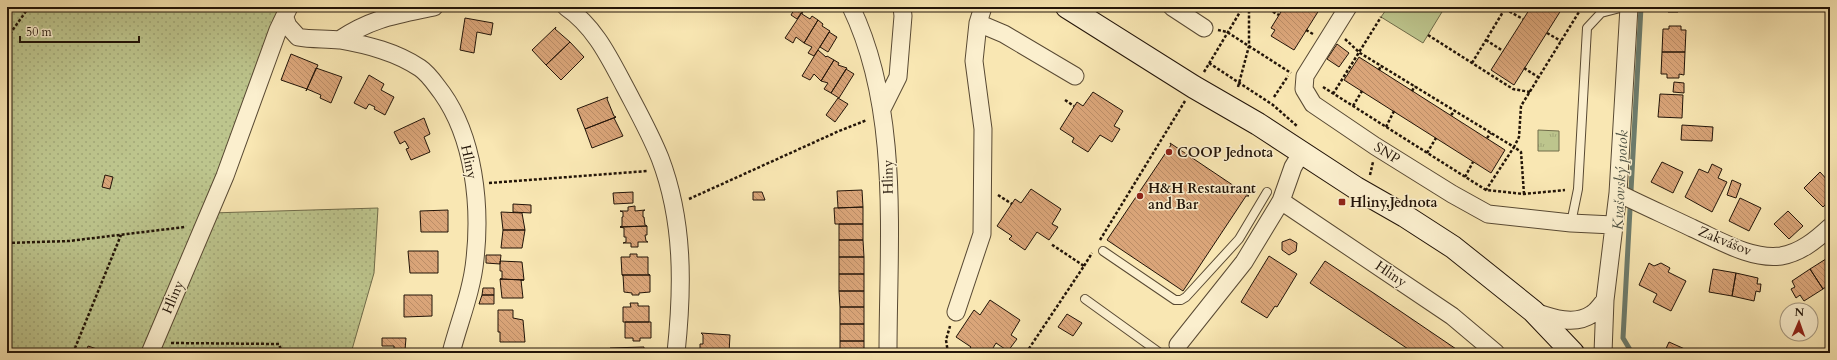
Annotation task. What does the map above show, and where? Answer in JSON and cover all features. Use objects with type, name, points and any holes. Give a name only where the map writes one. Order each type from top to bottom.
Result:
[{"type":"main road","points":[[1067,7],[1190,93],[1302,152],[1356,188],[1405,216],[1453,247],[1533,311],[1573,353]]},
{"type":"street","points":[[339,40],[374,20],[434,7]]},
{"type":"street","points":[[566,7],[585,22],[603,46],[652,139],[664,169],[673,204],[680,245],[682,285],[676,353]]},
{"type":"street","name":"Hliny","points":[[851,7],[870,58],[882,109],[888,162],[888,353]]},
{"type":"street","points":[[882,109],[898,77],[903,16],[902,7]]},
{"type":"street","points":[[1172,7],[1204,28]]},
{"type":"street","points":[[1297,72],[1327,30],[1348,7]]},
{"type":"street","points":[[1603,353],[1605,300],[1613,225],[1627,198],[1629,7]]},
{"type":"street","name":"Hliny","points":[[287,13],[288,26],[298,36],[339,40],[391,53],[421,69],[434,82],[451,105],[464,139],[474,184],[476,213],[475,260],[470,286],[450,353]]},
{"type":"street","name":"Hliny","points":[[152,348],[225,176],[278,30],[287,13]]},
{"type":"street","points":[[980,15],[1004,34],[1075,76]]},
{"type":"street","points":[[956,312],[982,234],[983,129],[974,62],[980,15]]},
{"type":"street","name":"SNP","points":[[1297,72],[1304,89],[1313,104],[1375,146],[1488,214],[1571,223],[1613,225]]},
{"type":"street","points":[[1176,349],[1244,262],[1274,197],[1302,152]]},
{"type":"street","name":"Hliny","points":[[1274,197],[1452,316],[1496,353]]},
{"type":"street","name":"Zakvášov","points":[[1627,198],[1734,247],[1748,252],[1770,256],[1792,254],[1803,248],[1830,227]]},
{"type":"street","points":[[1533,311],[1556,320],[1573,320],[1591,314],[1605,300]]},
{"type":"lane","points":[[1571,223],[1578,189],[1587,28],[1601,13],[1624,7]]},
{"type":"lane","points":[[1103,251],[1175,300],[1181,300],[1186,297],[1235,244],[1274,197]]},
{"type":"lane","points":[[1085,299],[1160,353]]},
{"type":"path","points":[[7,38],[29,7]]},
{"type":"path","points":[[1026,353],[1084,266],[1243,7]]},
{"type":"path","points":[[1238,87],[1249,46],[1249,7]]},
{"type":"path","points":[[1264,7],[1279,15]]},
{"type":"path","points":[[1486,190],[1519,137],[1521,106],[1582,7]]},
{"type":"path","points":[[1472,63],[1506,8],[1523,19]]},
{"type":"path","points":[[1333,94],[1360,53],[1381,17]]},
{"type":"path","points":[[1204,28],[1227,32],[1249,46],[1297,72],[1486,190],[1524,194],[1578,189]]},
{"type":"path","points":[[1315,36],[1327,30],[1360,53],[1521,152],[1524,194]]},
{"type":"path","points":[[1547,33],[1561,41]]},
{"type":"path","points":[[1428,35],[1513,89],[1530,92]]},
{"type":"path","points":[[1486,40],[1503,51]]},
{"type":"path","points":[[1209,63],[1273,104],[1299,128]]},
{"type":"path","points":[[1379,70],[1381,65]]},
{"type":"path","points":[[1524,68],[1538,78]]},
{"type":"path","points":[[1274,97],[1297,72]]},
{"type":"path","points":[[1412,91],[1415,86]]},
{"type":"path","points":[[1353,106],[1362,91]]},
{"type":"path","points":[[1065,100],[1074,106]]},
{"type":"path","points":[[673,204],[691,198],[839,130],[865,121],[882,109]]},
{"type":"path","points":[[1386,127],[1394,111]]},
{"type":"path","points":[[1451,115],[1455,111]]},
{"type":"path","points":[[1488,138],[1491,133]]},
{"type":"path","points":[[1427,153],[1436,138]]},
{"type":"path","points":[[1465,176],[1473,162]]},
{"type":"path","points":[[474,184],[664,169]]},
{"type":"path","points":[[7,243],[53,242],[121,236],[204,224]]},
{"type":"path","points":[[74,353],[121,236]]},
{"type":"path","points":[[1051,244],[1084,266]]},
{"type":"path","points":[[948,353],[946,340],[956,312]]},
{"type":"path","points":[[152,348],[278,344],[282,353]]},
{"type":"green space","points":[[7,7],[281,7],[211,213],[378,208],[374,273],[351,353],[7,353]]},
{"type":"green space","points":[[1388,7],[1445,7],[1423,43],[1381,17]]},
{"type":"green space","points":[[1538,130],[1559,131],[1559,151],[1538,151]]},
{"type":"building","points":[[789,7],[805,7],[797,19],[791,15],[794,10]]},
{"type":"building","points":[[1284,7],[1321,7],[1294,50],[1271,36],[1275,30],[1271,28]]},
{"type":"building","points":[[1531,7],[1563,7],[1514,85],[1491,70]]},
{"type":"building","points":[[1687,7],[1687,9],[1678,8],[1678,12],[1668,12],[1668,8],[1664,8]]},
{"type":"building","points":[[803,11],[802,14],[810,19],[812,16],[818,20],[804,43],[796,37],[793,43],[785,38]]},
{"type":"building","points":[[465,18],[493,23],[491,35],[477,32],[474,53],[460,50]]},
{"type":"building","points":[[818,20],[823,24],[822,26],[830,31],[814,56],[808,53],[812,47],[804,43]]},
{"type":"building","points":[[1669,26],[1681,26],[1681,30],[1686,30],[1685,52],[1662,52],[1663,29],[1669,29]]},
{"type":"building","points":[[556,27],[555,29],[570,42],[546,65],[532,50]]},
{"type":"building","points":[[829,32],[837,37],[828,52],[820,47]]},
{"type":"building","points":[[570,42],[584,57],[561,80],[546,65]]},
{"type":"building","points":[[1337,44],[1349,53],[1339,67],[1327,59]]},
{"type":"building","points":[[818,50],[826,57],[827,56],[834,60],[821,81],[814,74],[810,80],[802,76]]},
{"type":"building","points":[[1662,52],[1685,52],[1684,75],[1679,74],[1679,78],[1667,78],[1667,74],[1661,74]]},
{"type":"building","points":[[291,54],[318,65],[307,89],[281,80]]},
{"type":"building","points":[[1359,57],[1505,150],[1491,173],[1344,80]]},
{"type":"building","points":[[834,60],[839,63],[838,65],[847,68],[831,93],[824,89],[828,83],[821,81]]},
{"type":"building","points":[[316,68],[342,77],[331,103],[320,98],[321,95],[307,89],[306,91]]},
{"type":"building","points":[[846,69],[854,74],[839,98],[831,93]]},
{"type":"building","points":[[369,75],[384,84],[381,90],[394,97],[385,115],[374,109],[375,107],[369,104],[366,109],[354,103]]},
{"type":"building","points":[[1674,82],[1684,83],[1684,93],[1673,92]]},
{"type":"building","points":[[1093,92],[1123,111],[1114,126],[1120,129],[1112,142],[1100,135],[1088,152],[1072,142],[1074,138],[1060,129],[1077,102],[1083,106]]},
{"type":"building","points":[[1660,94],[1683,95],[1682,118],[1658,117]]},
{"type":"building","points":[[608,97],[607,99],[614,116],[616,117],[585,129],[577,109]]},
{"type":"building","points":[[838,98],[848,104],[835,122],[826,115]]},
{"type":"building","points":[[616,117],[614,118],[623,136],[592,148],[585,129]]},
{"type":"building","points":[[424,118],[430,134],[424,137],[430,152],[411,160],[406,149],[409,148],[405,141],[400,144],[394,132]]},
{"type":"building","points":[[1682,125],[1713,127],[1712,141],[1681,140]]},
{"type":"building","points":[[1170,143],[1249,196],[1246,196],[1183,291],[1107,240],[1171,145]]},
{"type":"building","points":[[1662,162],[1683,172],[1673,193],[1651,182]]},
{"type":"building","points":[[1712,164],[1722,169],[1718,178],[1727,182],[1712,212],[1685,197],[1699,169],[1708,173]]},
{"type":"building","points":[[1820,172],[1830,183],[1830,200],[1823,207],[1804,188]]},
{"type":"building","points":[[105,175],[113,177],[110,189],[102,187]]},
{"type":"building","points":[[1732,180],[1741,184],[1736,198],[1727,195]]},
{"type":"building","points":[[1031,189],[1061,209],[1052,224],[1058,227],[1049,240],[1037,232],[1025,250],[1009,239],[1012,236],[997,226],[1015,199],[1021,203]]},
{"type":"building","points":[[862,190],[863,207],[838,208],[837,191]]},
{"type":"building","points":[[633,192],[633,203],[614,204],[613,193]]},
{"type":"building","points":[[753,192],[762,192],[765,200],[753,200]]},
{"type":"building","points":[[1740,198],[1761,208],[1749,231],[1729,221]]},
{"type":"building","points":[[513,204],[531,205],[531,213],[513,212]]},
{"type":"building","points":[[635,206],[635,211],[645,210],[643,211],[643,217],[645,225],[647,226],[620,227],[622,226],[623,212],[620,211],[628,211],[628,207]]},
{"type":"building","points":[[863,207],[863,224],[835,224],[834,208]]},
{"type":"building","points":[[448,210],[448,232],[421,232],[420,211]]},
{"type":"building","points":[[1788,211],[1803,226],[1789,239],[1774,224]]},
{"type":"building","points":[[501,212],[522,213],[525,230],[503,230]]},
{"type":"building","points":[[839,224],[863,224],[863,240],[839,240]]},
{"type":"building","points":[[647,226],[647,235],[645,235],[646,241],[648,242],[638,242],[638,247],[631,247],[631,243],[623,243],[626,242],[626,237],[624,237],[624,228],[620,227]]},
{"type":"building","points":[[503,230],[525,230],[522,248],[501,248]]},
{"type":"building","points":[[1290,239],[1297,243],[1296,251],[1289,255],[1282,250],[1282,242]]},
{"type":"building","points":[[839,240],[863,240],[864,257],[839,257]]},
{"type":"building","points":[[408,251],[438,251],[438,273],[410,273]]},
{"type":"building","points":[[630,254],[637,254],[637,257],[648,257],[648,274],[650,275],[622,275],[621,257],[630,257]]},
{"type":"building","points":[[486,255],[501,255],[500,264],[486,263]]},
{"type":"building","points":[[1269,256],[1297,274],[1277,307],[1275,306],[1267,318],[1241,302]]},
{"type":"building","points":[[839,257],[864,257],[864,274],[839,274]]},
{"type":"building","points":[[1829,257],[1830,284],[1823,289],[1810,269]]},
{"type":"building","points":[[500,261],[522,262],[524,280],[500,279],[502,279],[502,271],[500,271]]},
{"type":"building","points":[[1325,261],[1462,353],[1414,353],[1310,283]]},
{"type":"building","points":[[1649,263],[1654,266],[1661,263],[1670,268],[1668,272],[1686,281],[1671,311],[1653,302],[1657,294],[1639,285]]},
{"type":"building","points":[[1713,269],[1736,273],[1732,296],[1709,292]]},
{"type":"building","points":[[1810,269],[1823,289],[1804,301],[1800,295],[1796,298],[1791,289],[1795,287],[1792,281]]},
{"type":"building","points":[[1736,273],[1758,278],[1757,284],[1761,284],[1760,292],[1756,291],[1754,301],[1732,296]]},
{"type":"building","points":[[839,274],[864,274],[864,291],[839,291]]},
{"type":"building","points":[[623,275],[650,275],[650,292],[632,295],[632,293],[624,292]]},
{"type":"building","points":[[500,279],[524,280],[521,280],[523,298],[502,298]]},
{"type":"building","points":[[483,288],[494,288],[494,295],[482,295]]},
{"type":"building","points":[[839,291],[864,291],[864,307],[840,307]]},
{"type":"building","points":[[404,295],[432,295],[432,316],[404,317]]},
{"type":"building","points":[[482,295],[494,295],[494,304],[479,304]]},
{"type":"building","points":[[990,300],[1020,320],[1011,335],[1017,339],[1008,351],[996,343],[990,353],[972,353],[968,350],[971,347],[956,337],[974,310],[980,315]]},
{"type":"building","points":[[630,303],[638,303],[638,306],[649,306],[649,322],[623,322],[623,307],[631,307]]},
{"type":"building","points":[[840,307],[864,307],[864,324],[840,324]]},
{"type":"building","points":[[498,310],[513,310],[513,318],[523,320],[525,342],[500,342],[500,332],[498,332]]},
{"type":"building","points":[[1067,314],[1082,323],[1073,336],[1058,327]]},
{"type":"building","points":[[625,322],[651,322],[651,338],[640,338],[640,341],[633,341],[633,338],[625,338]]},
{"type":"building","points":[[840,324],[864,324],[864,341],[840,341]]},
{"type":"building","points":[[701,333],[730,335],[729,353],[700,353],[700,344],[703,344],[703,335]]},
{"type":"building","points":[[382,338],[406,338],[405,350],[414,349],[415,353],[394,353],[394,346],[382,346]]},
{"type":"building","points":[[840,341],[864,341],[864,353],[840,353]]},
{"type":"building","points":[[1669,342],[1687,350],[1686,353],[1664,353]]},
{"type":"building","points":[[88,346],[97,349],[96,353],[86,353]]},
{"type":"building","points":[[644,347],[644,353],[610,353],[610,348]]},
{"type":"waterway","name":"Kvašovský potok","points":[[1632,353],[1623,338],[1641,7]]},
{"type":"place","name":"COOP Jednota","points":[[1169,152]]},
{"type":"place","name":"H&H Restaurant and Bar","points":[[1140,196]]},
{"type":"place","name":"Hliny,Jednota","points":[[1342,202]]}]
